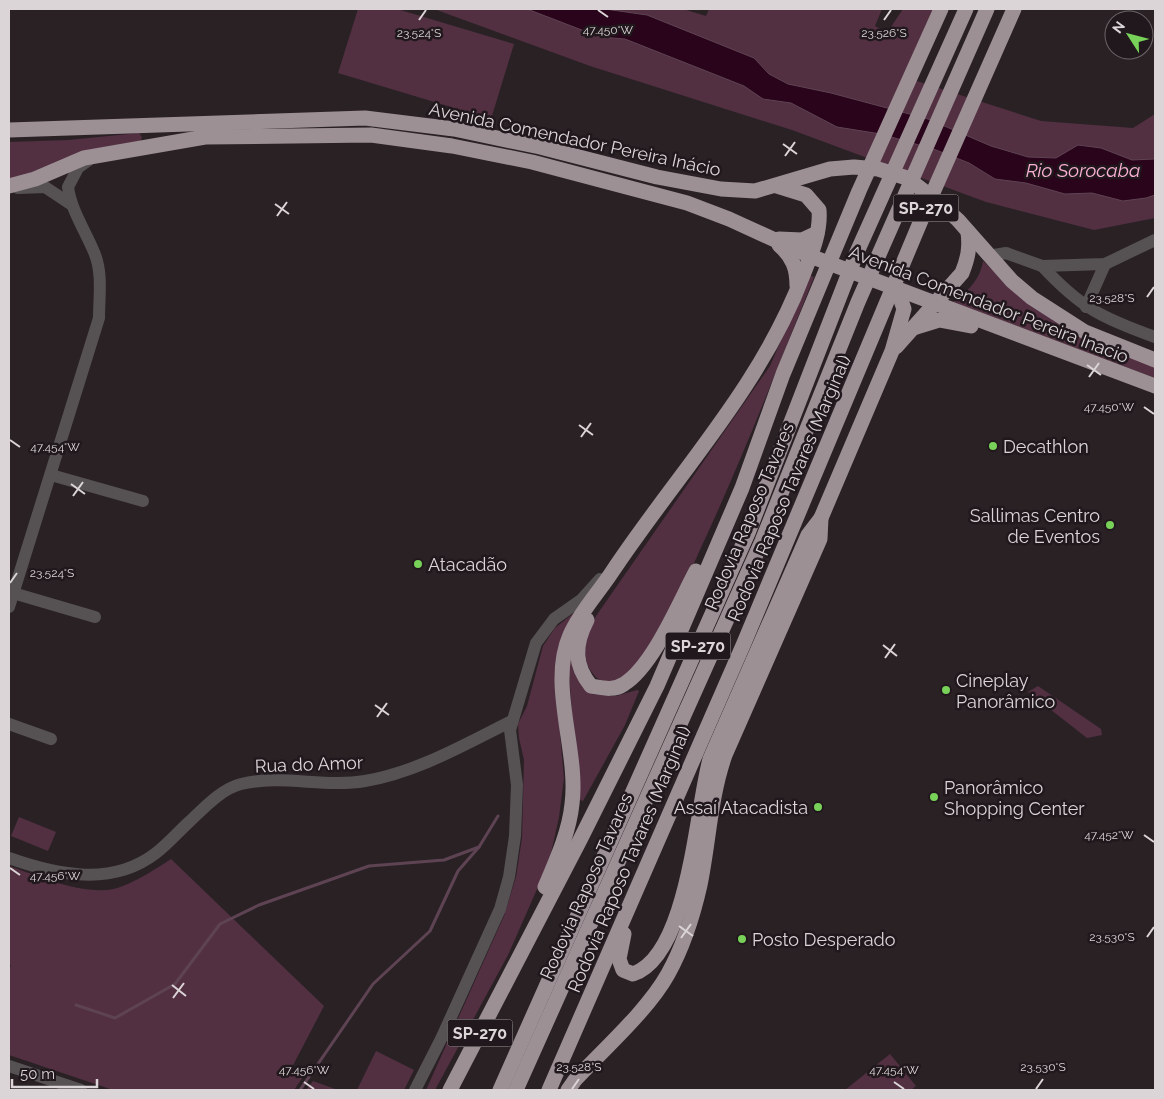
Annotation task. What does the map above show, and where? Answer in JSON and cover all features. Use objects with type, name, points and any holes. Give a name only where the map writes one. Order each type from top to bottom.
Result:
[{"type":"highway","name":"SP-270","points":[[450,1090],[581,838],[656,686],[742,488],[783,374],[860,191],[941,9]]},
{"type":"highway","name":"Rodovia Raposo Tavares","points":[[500,1090],[748,533],[839,296],[879,200],[966,9]]},
{"type":"highway","name":"Rodovia Raposo Tavares","points":[[516,1090],[762,541],[858,302],[987,9]]},
{"type":"highway","name":"Rodovia Raposo Tavares (Marginal)","points":[[549,1090],[744,643],[1014,9]]},
{"type":"highway","name":"Avenida Comendador Pereira Inácio","points":[[9,130],[365,118],[454,129],[540,147],[657,177],[721,189],[755,191],[830,169],[854,167],[878,169],[907,178],[958,220],[988,256],[1012,281],[1032,298],[1085,332],[1155,360]]},
{"type":"highway","name":"Avenida Comendador Pereira Inácio","points":[[9,186],[35,180],[84,158],[205,137],[370,136],[452,146],[532,162],[687,203],[729,219],[810,256]]},
{"type":"highway","points":[[510,974],[559,855],[572,804],[571,748],[562,662],[570,635],[623,556],[736,401],[762,361],[797,290],[810,256],[817,234],[819,210],[813,201],[797,191],[774,186]]},
{"type":"highway","points":[[892,351],[962,273],[968,260],[970,245],[968,232]]},
{"type":"highway","points":[[772,239],[802,240],[817,234]]},
{"type":"highway","points":[[772,239],[787,252],[793,261],[797,273],[797,290]]},
{"type":"highway","name":"Avenida Comendador Pereira Inacio","points":[[810,256],[1155,386]]},
{"type":"highway","points":[[679,790],[622,940],[619,959],[623,970],[634,974],[645,970],[655,960],[676,916],[692,860],[702,788],[710,760],[808,535],[820,518],[892,351],[904,309],[897,289]]},
{"type":"highway","points":[[912,328],[939,320],[981,330],[996,327]]},
{"type":"highway","points":[[612,572],[582,630],[577,652],[580,672],[591,686],[609,690],[624,685],[644,667],[742,488]]},
{"type":"highway","points":[[568,1090],[575,1080],[652,997],[668,975],[685,938],[708,848],[716,779],[820,539],[820,518]]},
{"type":"street","points":[[9,607],[99,318],[100,272],[95,253],[72,205],[68,187],[78,168],[86,161],[105,154]]},
{"type":"street","points":[[9,186],[45,187],[72,205]]},
{"type":"street","points":[[988,256],[1006,254],[1042,266],[1106,264],[1155,240]]},
{"type":"street","points":[[1086,307],[1106,264]]},
{"type":"street","points":[[1042,266],[1064,290],[1086,307],[1108,320],[1155,338]]},
{"type":"street","points":[[51,475],[142,501]]},
{"type":"street","points":[[416,1090],[489,936],[500,909],[509,877],[515,836],[517,785],[509,737],[512,721],[536,644],[544,630],[554,619],[580,600],[623,556]]},
{"type":"street","points":[[13,593],[95,617]]},
{"type":"street","name":"Rua do Amor","points":[[9,858],[46,871],[67,874],[102,874],[128,870],[156,853],[219,795],[238,785],[263,780],[365,781],[410,770],[512,721]]},
{"type":"street","points":[[9,724],[50,739]]},
{"type":"street","points":[[9,1066],[81,1090]]},
{"type":"shaded area","points":[[358,9],[397,9],[514,44],[491,119],[338,73]]},
{"type":"shaded area","points":[[434,9],[683,9],[706,16],[709,9],[882,9],[875,26],[887,33],[903,9],[933,9],[904,77],[1041,121],[1133,128],[1155,114],[1155,218],[1094,230],[986,202],[792,130],[590,66]]},
{"type":"shaded area","points":[[139,133],[142,137],[140,143],[9,181],[9,142],[68,140]]},
{"type":"shaded area","points":[[983,261],[1015,291],[1155,366],[1155,378],[953,302],[964,294],[976,279]]},
{"type":"shaded area","points":[[809,275],[814,277],[758,415],[665,628],[650,652],[632,670],[610,682],[601,680],[589,668],[585,653],[589,631],[596,616],[770,366]]},
{"type":"shaded area","points":[[575,612],[577,617],[560,734],[564,778],[559,817],[549,862],[508,955],[435,1090],[426,1090],[504,916],[516,877],[522,838],[524,760],[518,724],[527,706],[543,646],[555,628]]},
{"type":"shaded area","points":[[573,649],[576,674],[591,694],[616,696],[639,691],[625,725],[583,801],[580,800],[578,795],[568,660]]},
{"type":"shaded area","points":[[1038,686],[1101,729],[1102,735],[1087,738],[1028,692]]},
{"type":"shaded area","points":[[19,817],[56,832],[48,851],[11,836]]},
{"type":"shaded area","points":[[171,859],[324,1006],[290,1071],[303,1077],[294,1090],[113,1090],[9,1055],[9,970],[11,965],[9,964],[9,866],[69,886],[106,890],[131,883]]},
{"type":"shaded area","points":[[376,1051],[414,1070],[404,1090],[357,1090]]},
{"type":"shaded area","points":[[890,1054],[916,1086],[911,1090],[845,1090]]},
{"type":"shaded area","points":[[313,1081],[338,1090],[306,1090]]},
{"type":"water","name":"Rio Sorocaba","points":[[527,9],[605,9],[647,15],[754,58],[769,74],[788,84],[831,93],[928,119],[991,146],[1028,157],[1056,158],[1078,145],[1101,148],[1132,160],[1155,159],[1155,195],[1123,201],[1092,193],[1065,194],[1026,183],[995,179],[969,163],[936,150],[881,134],[837,127],[791,103],[763,99],[744,86],[625,39],[600,37]]},
{"type":"waterway","points":[[300,1090],[373,984],[430,931],[458,871],[479,847],[498,816]]},
{"type":"waterway","points":[[76,1005],[115,1018],[175,984],[220,924],[259,905],[369,866],[444,860],[479,847]]},
{"type":"place","name":"Decathlon","points":[[993,446]]},
{"type":"place","name":"Sallimas Centro de Eventos","points":[[1110,525]]},
{"type":"place","name":"Atacadão","points":[[418,564]]},
{"type":"place","name":"Cineplay Panorâmico","points":[[946,690]]},
{"type":"place","name":"Panorâmico Shopping Center","points":[[934,797]]},
{"type":"place","name":"Assaí Atacadista","points":[[818,807]]},
{"type":"place","name":"Posto Desperado","points":[[742,939]]}]
